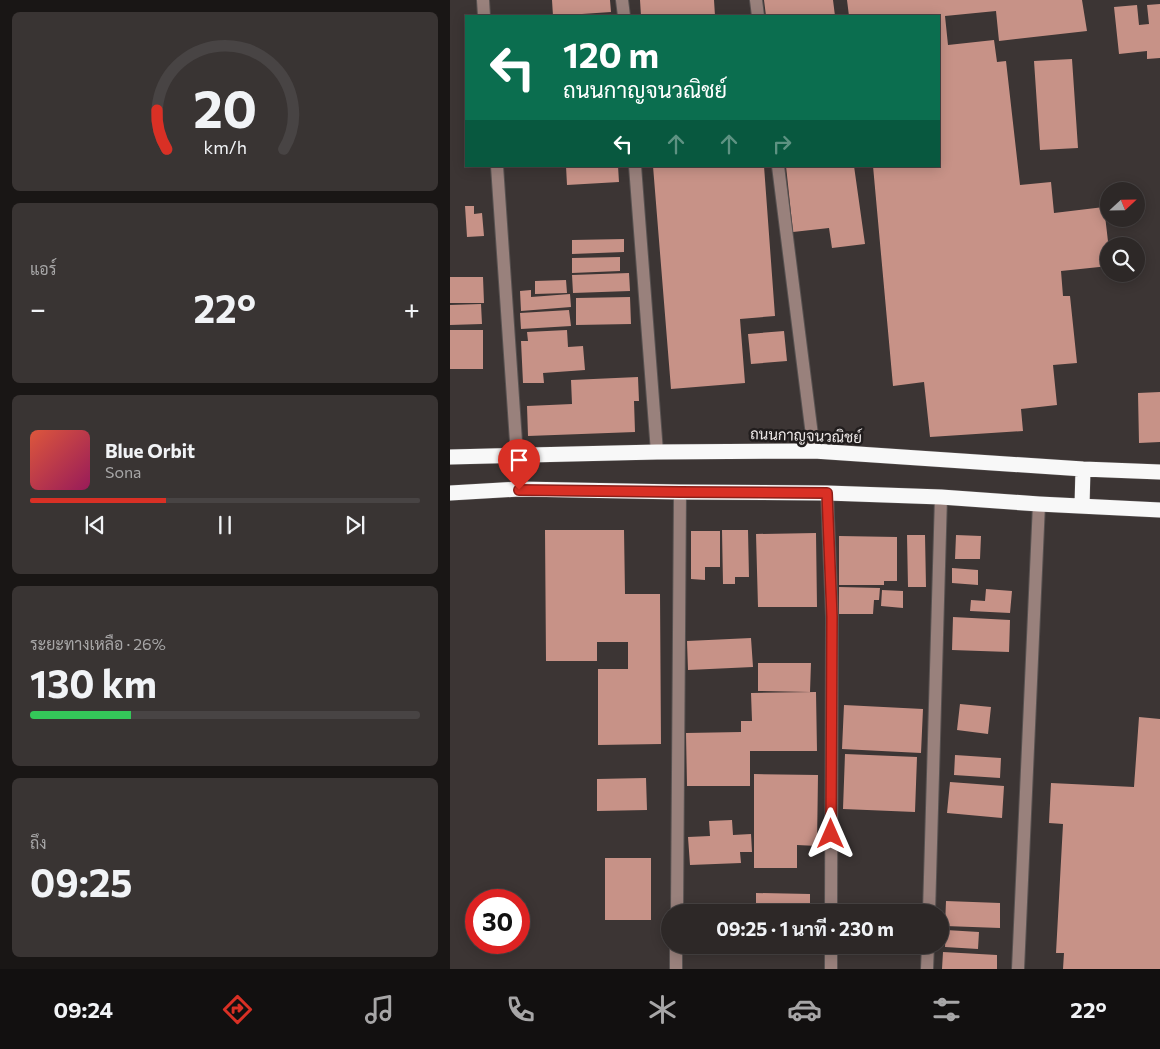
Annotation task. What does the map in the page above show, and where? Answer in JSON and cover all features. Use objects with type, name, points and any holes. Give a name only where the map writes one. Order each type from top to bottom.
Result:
[{"type":"highway","name":"ถนนกาญจนวณิชย์","points":[[450,457],[657,452],[814,451],[1083,469],[1160,472]]},
{"type":"highway","points":[[1082,506],[1083,469]]},
{"type":"highway","points":[[450,493],[519,490],[827,493],[941,497],[1160,510]]},
{"type":"street","points":[[483,0],[484,15]]},
{"type":"street","points":[[622,0],[624,15]]},
{"type":"street","points":[[756,0],[758,15]]},
{"type":"street","points":[[498,167],[517,456]]},
{"type":"street","points":[[635,167],[657,452]]},
{"type":"street","points":[[778,167],[814,451]]},
{"type":"street","points":[[677,904],[680,492]]},
{"type":"street","points":[[827,493],[832,617],[831,904]]},
{"type":"street","points":[[929,904],[941,497]]},
{"type":"street","points":[[1018,969],[1039,504]]},
{"type":"street","points":[[676,954],[676,969]]},
{"type":"street","points":[[830,969],[831,954]]},
{"type":"street","points":[[927,969],[928,954]]},
{"type":"building","points":[[552,0],[610,0],[611,12],[553,15]]},
{"type":"building","points":[[640,0],[714,0],[715,15],[641,15]]},
{"type":"building","points":[[764,0],[833,0],[835,15],[766,15]]},
{"type":"building","points":[[847,0],[1082,0],[1087,31],[999,41],[996,11],[945,16],[948,45],[994,40],[997,62],[1006,61],[1020,185],[1051,182],[1054,213],[1100,207],[1100,228],[1106,228],[1107,237],[1100,237],[1100,267],[1061,271],[1063,296],[1070,296],[1077,363],[1053,365],[1057,405],[1021,409],[1023,431],[930,437],[924,382],[893,386],[873,167],[940,167],[940,15],[849,15]]},
{"type":"building","points":[[1160,4],[1160,58],[1147,59],[1147,51],[1119,54],[1114,7],[1137,5],[1139,25],[1149,24],[1147,5]]},
{"type":"building","points":[[1072,59],[1078,148],[1040,150],[1034,61]]},
{"type":"building","points":[[566,167],[618,167],[619,182],[567,185]]},
{"type":"building","points":[[653,167],[764,167],[775,316],[740,319],[745,383],[671,389]]},
{"type":"building","points":[[786,167],[854,167],[865,244],[832,248],[829,228],[793,232]]},
{"type":"building","points":[[465,206],[474,206],[474,214],[482,213],[484,236],[467,237]]},
{"type":"building","points":[[624,239],[624,252],[572,254],[572,240]]},
{"type":"building","points":[[620,257],[620,271],[572,273],[572,258]]},
{"type":"building","points":[[629,273],[630,291],[573,293],[572,275]]},
{"type":"building","points":[[450,277],[483,277],[484,303],[450,303]]},
{"type":"building","points":[[566,280],[567,293],[535,294],[535,281]]},
{"type":"building","points":[[531,290],[531,297],[570,294],[571,307],[521,311],[520,291]]},
{"type":"building","points":[[630,297],[631,324],[576,325],[576,298]]},
{"type":"building","points":[[481,304],[482,324],[450,325],[450,305]]},
{"type":"building","points":[[569,310],[571,326],[521,329],[520,313]]},
{"type":"building","points":[[450,330],[483,330],[483,369],[450,369]]},
{"type":"building","points":[[567,330],[568,347],[583,346],[585,370],[543,373],[544,383],[523,383],[521,341],[528,341],[527,332]]},
{"type":"building","points":[[784,331],[787,361],[751,364],[748,334]]},
{"type":"building","points":[[638,377],[639,401],[634,401],[635,432],[528,436],[527,406],[572,404],[571,380]]},
{"type":"building","points":[[1160,392],[1160,442],[1139,443],[1138,393]]},
{"type":"building","points":[[545,530],[624,530],[625,594],[660,594],[661,744],[598,745],[598,669],[628,669],[628,642],[597,642],[597,661],[546,661]]},
{"type":"building","points":[[722,530],[748,530],[749,577],[735,577],[735,584],[723,584]]},
{"type":"building","points":[[691,531],[720,531],[720,567],[705,567],[705,580],[691,579]]},
{"type":"building","points":[[816,533],[817,607],[758,607],[756,534]]},
{"type":"building","points":[[907,535],[925,535],[926,587],[908,587]]},
{"type":"building","points":[[956,535],[981,536],[980,559],[955,559]]},
{"type":"building","points":[[839,536],[897,537],[897,581],[884,581],[884,585],[839,585]]},
{"type":"building","points":[[952,568],[978,570],[978,585],[952,583]]},
{"type":"building","points":[[839,587],[880,588],[879,600],[874,600],[873,614],[839,614]]},
{"type":"building","points":[[986,589],[1012,591],[1010,613],[970,611],[971,600],[985,601]]},
{"type":"building","points":[[882,590],[903,591],[903,608],[881,606]]},
{"type":"building","points":[[953,617],[1010,620],[1009,652],[952,650]]},
{"type":"building","points":[[751,638],[753,667],[688,670],[687,641]]},
{"type":"building","points":[[758,663],[811,663],[810,692],[758,691]]},
{"type":"building","points":[[816,692],[817,751],[750,751],[750,786],[687,786],[686,733],[741,732],[741,721],[752,721],[751,693]]},
{"type":"building","points":[[960,704],[991,707],[988,734],[957,730]]},
{"type":"building","points":[[844,705],[923,709],[921,753],[842,749]]},
{"type":"building","points":[[1139,717],[1160,719],[1160,969],[1063,969],[1064,953],[1056,953],[1063,824],[1049,823],[1051,783],[1134,787]]},
{"type":"building","points":[[845,754],[917,757],[915,812],[843,809]]},
{"type":"building","points":[[955,755],[1001,758],[1000,778],[954,775]]},
{"type":"building","points":[[754,774],[818,775],[817,846],[797,845],[797,868],[754,868]]},
{"type":"building","points":[[646,778],[647,810],[597,811],[597,779]]},
{"type":"building","points":[[950,782],[1004,786],[1002,818],[947,813]]},
{"type":"building","points":[[732,820],[733,835],[751,834],[752,852],[740,852],[741,863],[690,865],[688,837],[710,836],[709,821]]},
{"type":"building","points":[[605,858],[651,858],[651,920],[605,920]]},
{"type":"building","points":[[756,893],[810,894],[810,904],[756,904]]},
{"type":"building","points":[[946,901],[1000,903],[1000,928],[949,926],[949,904],[946,904]]},
{"type":"building","points":[[949,930],[979,932],[978,949],[949,947]]},
{"type":"building","points":[[949,952],[997,955],[997,969],[942,969],[943,954],[949,954]]},
{"type":"route","points":[[519,490],[827,493],[832,617],[831,834]]}]
